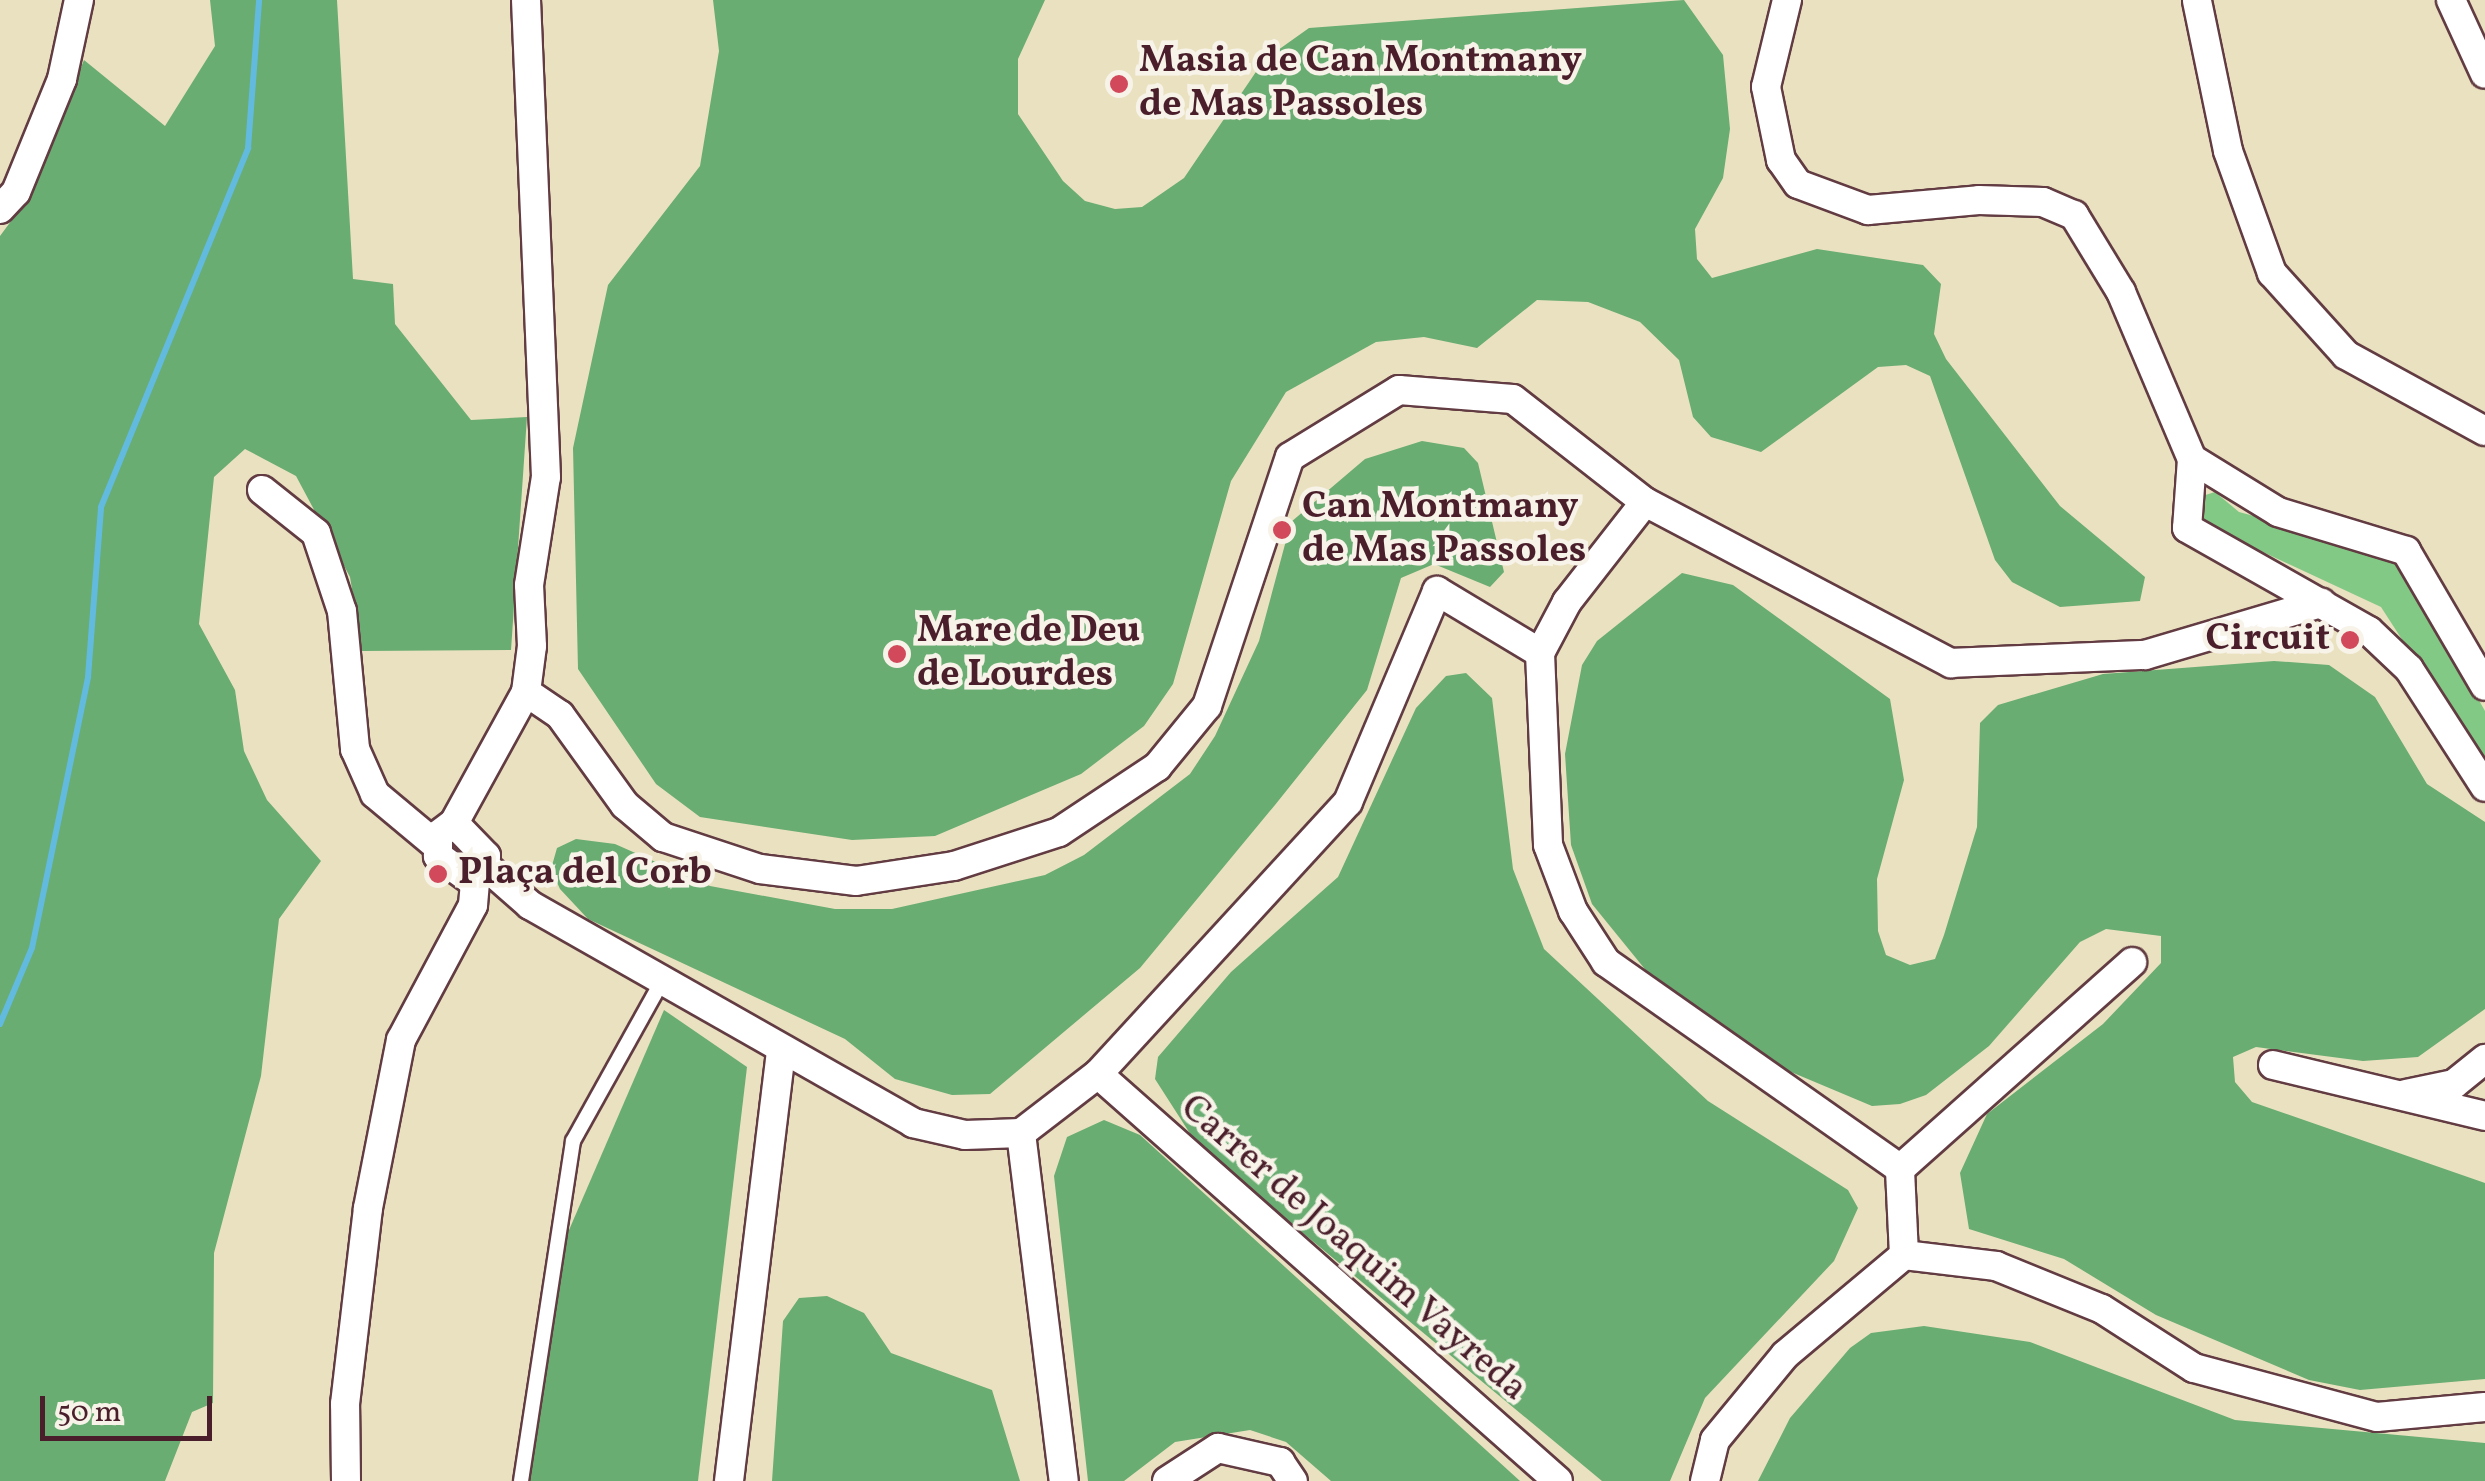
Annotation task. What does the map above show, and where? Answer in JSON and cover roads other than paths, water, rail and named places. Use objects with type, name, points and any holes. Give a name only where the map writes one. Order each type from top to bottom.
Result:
[{"type":"street","points":[[0,208],[16,192],[62,79],[79,0]]},
{"type":"street","points":[[526,0],[546,477],[529,585],[526,692],[445,834],[454,876],[482,876],[781,1054],[912,1123],[965,1135],[1022,1133],[1098,1074],[1348,802],[1436,591],[1540,653]]},
{"type":"street","points":[[1787,0],[1766,87],[1780,160],[1798,184],[1868,210],[1979,200],[2043,202],[2074,215],[2121,292],[2192,459],[2187,528],[2321,602],[2409,669],[2485,787]]},
{"type":"street","points":[[2451,0],[2476,41],[2485,74]]},
{"type":"street","points":[[2197,1],[2228,151],[2272,273],[2346,355],[2485,431]]},
{"type":"street","points":[[526,692],[560,715],[625,805],[663,837],[760,869],[856,881],[954,866],[1059,832],[1157,766],[1207,706],[1290,456],[1399,390],[1513,399],[1645,502],[1967,666],[2145,654],[2321,602]]},
{"type":"street","points":[[2192,459],[2278,512],[2406,551],[2485,686]]},
{"type":"street","points":[[262,490],[316,533],[342,611],[355,749],[375,794],[445,834],[480,842],[482,876],[473,905],[402,1040],[368,1208],[346,1404],[346,1481]]},
{"type":"street","points":[[1645,502],[1567,602],[1540,653],[1548,846],[1572,911],[1606,962],[1900,1169]]},
{"type":"street","points":[[1900,1169],[2132,962]]},
{"type":"street","points":[[728,1481],[781,1054]]},
{"type":"street","points":[[2398,1096],[2454,1084],[2485,1059]]},
{"type":"street","points":[[2274,1064],[2485,1116]]},
{"type":"street","name":"Carrer de Joaquim Vayreda","points":[[1098,1074],[1558,1481]]},
{"type":"street","points":[[1022,1133],[1064,1481]]},
{"type":"street","points":[[1900,1169],[1904,1255]]},
{"type":"street","points":[[1705,1481],[1715,1440],[1784,1355],[1904,1255],[1996,1266],[2102,1308],[2194,1368],[2377,1418],[2485,1407]]},
{"type":"street","points":[[1167,1481],[1218,1448],[1280,1462],[1293,1481]]},
{"type":"lane","points":[[521,1481],[573,1141],[662,980]]},
{"type":"waterway","points":[[0,1024],[32,948],[88,677],[101,507],[248,148],[259,0]]},
{"type":"place","name":"Masia de Can Montmany de Mas Passoles","points":[[1119,84]]},
{"type":"place","name":"Can Montmany de Mas Passoles","points":[[1282,530]]},
{"type":"place","name":"Circuit","points":[[2350,640]]},
{"type":"place","name":"Mare de Deu de Lourdes","points":[[897,654]]},
{"type":"place","name":"Plaça del Corb","points":[[438,874]]}]
